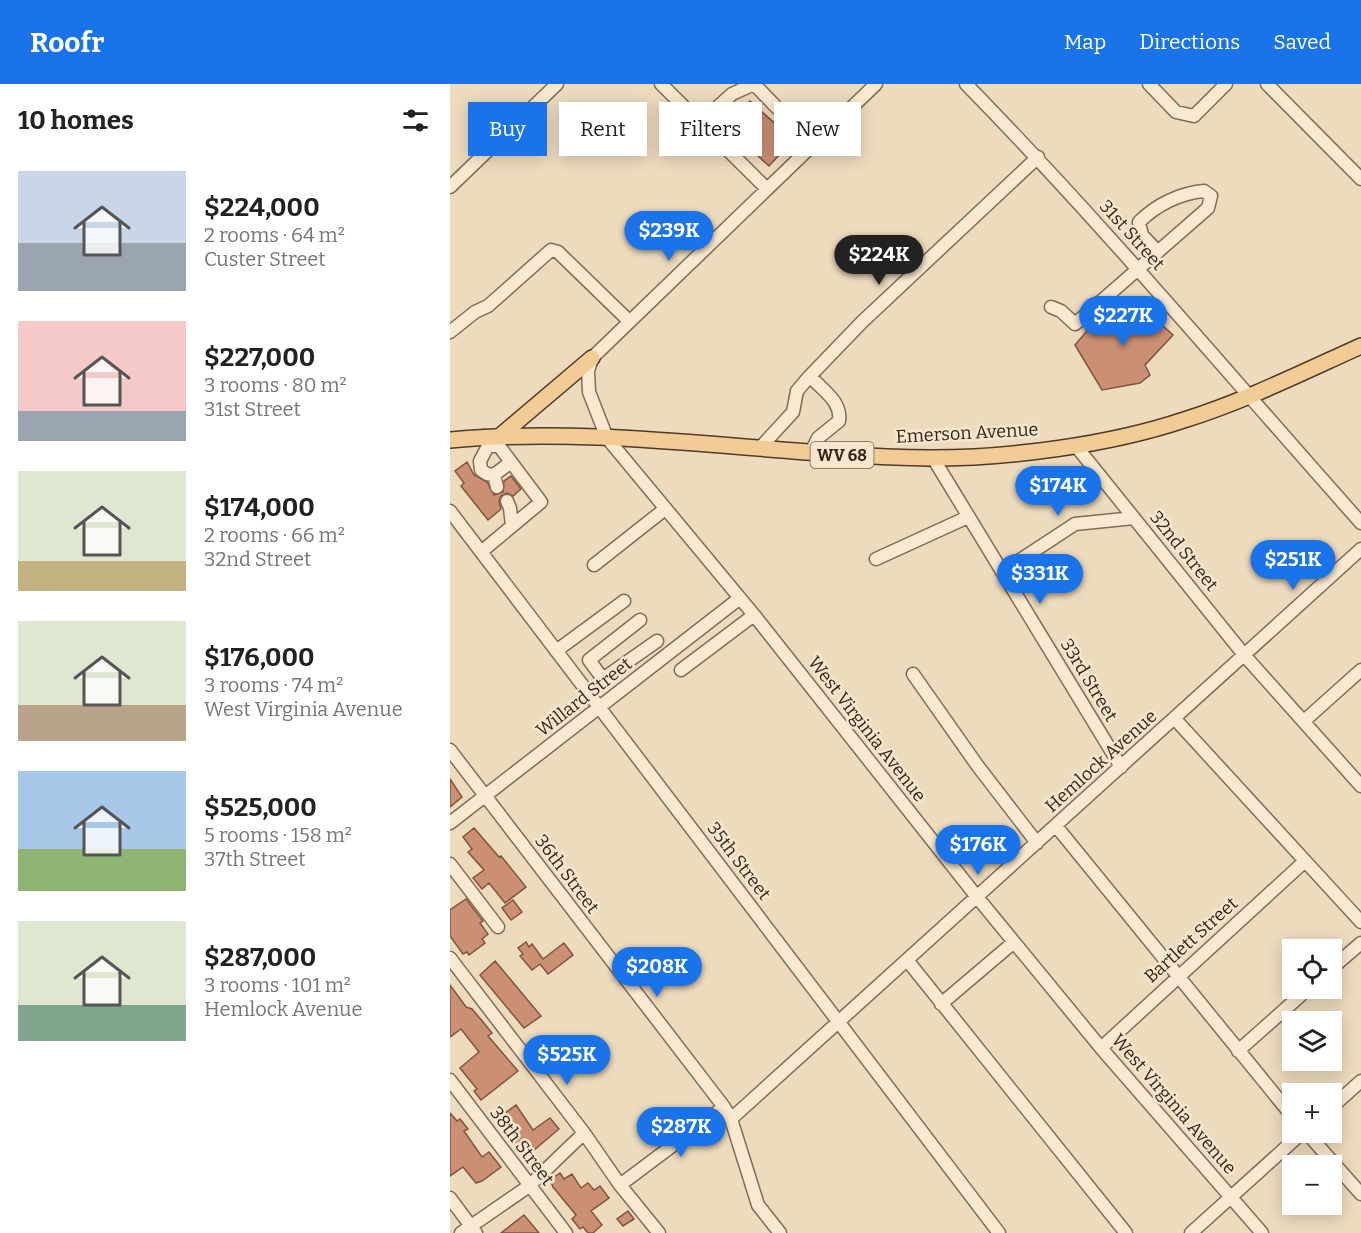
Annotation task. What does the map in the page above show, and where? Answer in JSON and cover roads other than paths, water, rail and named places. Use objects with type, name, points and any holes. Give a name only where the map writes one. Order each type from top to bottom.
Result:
[{"type":"main road","name":"Emerson Avenue","points":[[450,440],[607,438],[933,458],[1076,446],[1184,421],[1248,396],[1361,346]]},
{"type":"main road","points":[[491,439],[592,358]]},
{"type":"street","points":[[450,187],[557,84]]},
{"type":"street","points":[[661,84],[679,102]]},
{"type":"street","points":[[722,102],[732,93],[754,84],[774,105]]},
{"type":"street","points":[[857,102],[876,84]]},
{"type":"street","name":"31st Street","points":[[966,84],[1038,157],[1139,269],[1361,523]]},
{"type":"street","points":[[1149,84],[1176,112],[1188,116],[1198,113],[1226,84]]},
{"type":"street","points":[[1267,84],[1361,179]]},
{"type":"street","points":[[734,156],[767,189]]},
{"type":"street","points":[[592,358],[802,156]]},
{"type":"street","points":[[759,449],[793,412],[796,391],[810,376],[862,322],[1038,157]]},
{"type":"street","points":[[1051,307],[1061,311],[1075,324],[1139,269],[1208,208],[1211,196],[1204,191],[1190,192],[1152,209],[1139,222],[1142,235],[1158,252]]},
{"type":"street","points":[[450,332],[475,312],[488,306],[551,250],[558,252],[629,321]]},
{"type":"street","name":"West Virginia Avenue","points":[[592,358],[588,371],[589,392],[607,438],[754,615],[977,897],[1101,1048],[1262,1233]]},
{"type":"street","points":[[810,376],[837,404],[841,412],[839,421],[818,438],[811,452]]},
{"type":"street","points":[[481,552],[541,502],[511,462],[499,446],[491,439],[480,460],[481,470],[496,481],[511,462]]},
{"type":"street","name":"32nd Street","points":[[1076,446],[1245,656],[1361,786]]},
{"type":"street","name":"33rd Street","points":[[933,458],[1121,767]]},
{"type":"street","points":[[507,501],[512,526]]},
{"type":"street","points":[[594,565],[665,509]]},
{"type":"street","name":"35th Street","points":[[450,511],[999,1233]]},
{"type":"street","points":[[876,559],[968,517]]},
{"type":"street","points":[[1002,572],[1075,524],[1134,518]]},
{"type":"street","name":"Hemlock Avenue","points":[[731,1119],[1361,549]]},
{"type":"street","name":"Willard Street","points":[[450,823],[740,598]]},
{"type":"street","points":[[556,651],[624,601]]},
{"type":"street","points":[[681,670],[754,615]]},
{"type":"street","points":[[640,620],[588,660],[603,679],[657,641]]},
{"type":"street","points":[[579,681],[596,669]]},
{"type":"street","points":[[1304,721],[1361,670]]},
{"type":"street","points":[[913,674],[977,765],[1036,843]]},
{"type":"street","points":[[1175,719],[1361,922]]},
{"type":"street","name":"36th Street","points":[[450,750],[724,1107],[731,1119],[758,1205],[773,1231]]},
{"type":"street","points":[[1056,826],[1282,1104]]},
{"type":"street","name":"Bartlett Street","points":[[1101,1048],[1305,861]]},
{"type":"street","points":[[450,864],[498,927]]},
{"type":"street","points":[[941,1004],[1014,942]]},
{"type":"street","points":[[1342,959],[1361,943]]},
{"type":"street","points":[[450,958],[584,1133],[620,1185],[659,1233]]},
{"type":"street","points":[[907,960],[1126,1233]]},
{"type":"street","points":[[1238,1051],[1297,999]]},
{"type":"street","name":"38th Street","points":[[450,1080],[566,1233]]},
{"type":"street","points":[[1342,1098],[1361,1081]]},
{"type":"street","points":[[620,1185],[724,1107]]},
{"type":"street","points":[[450,1198],[469,1231],[529,1185],[584,1133]]},
{"type":"street","points":[[1191,1233],[1292,1143]]},
{"type":"street","points":[[1315,1143],[1361,1194]]}]
